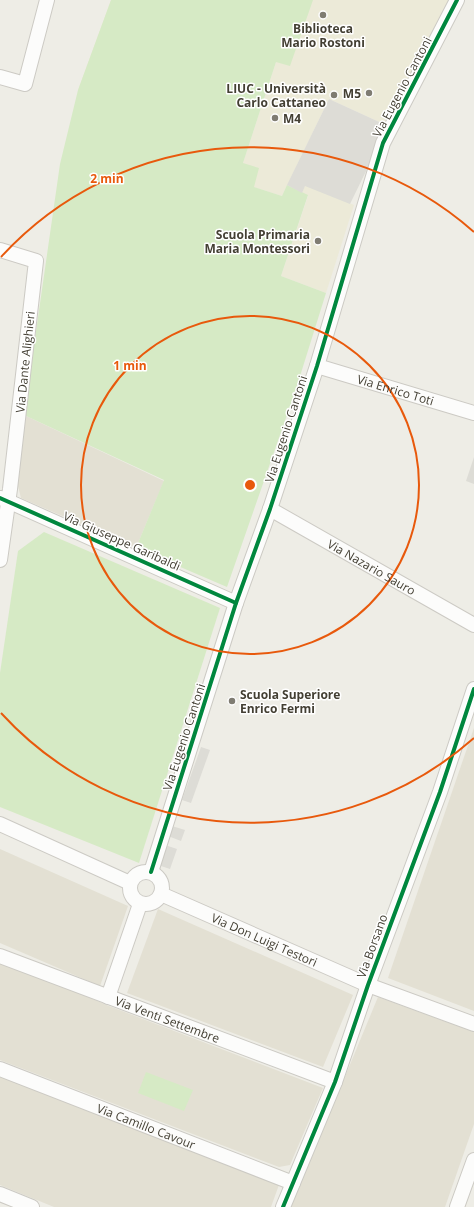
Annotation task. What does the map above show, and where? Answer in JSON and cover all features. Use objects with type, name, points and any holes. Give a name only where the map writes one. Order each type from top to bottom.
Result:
[{"type":"street","points":[[0,77],[25,84],[47,0]]},
{"type":"street","name":"Via Eugenio Cantoni","points":[[151,872],[236,603],[270,509],[317,366],[383,143],[457,0]]},
{"type":"street","name":"Via Dante Alighieri","points":[[0,250],[36,261],[4,500]]},
{"type":"street","name":"Via Enrico Toti","points":[[317,366],[474,413]]},
{"type":"street","points":[[0,560],[4,500]]},
{"type":"street","name":"Via Giuseppe Garibaldi","points":[[4,500],[236,603]]},
{"type":"street","name":"Via Nazario Sauro","points":[[270,509],[474,625]]},
{"type":"street","name":"Via Borsano","points":[[283,1207],[335,1082],[368,985],[440,792],[474,689]]},
{"type":"street","points":[[0,824],[130,883]]},
{"type":"street","points":[[151,872],[161,881],[161,894],[153,903],[140,904],[131,896],[130,883],[138,873],[151,872]]},
{"type":"street","name":"Via Don Luigi Testori","points":[[161,894],[368,985],[474,1024]]},
{"type":"street","points":[[108,997],[140,904]]},
{"type":"street","name":"Via Venti Settembre","points":[[0,956],[335,1082]]},
{"type":"street","name":"Via Camillo Cavour","points":[[0,1069],[293,1183]]},
{"type":"street","points":[[457,1207],[474,1160]]},
{"type":"street","points":[[0,1194],[32,1207]]},
{"type":"shaded area","name":"LIUC - Università Carlo Cattaneo","points":[[111,0],[452,0],[388,126],[329,99],[282,196],[253,187],[243,163],[276,62],[78,90]]},
{"type":"shaded area","points":[[329,99],[388,126],[350,204],[305,186],[302,193],[287,185]]},
{"type":"shaded area","name":"Scuola Primaria Maria Montessori","points":[[305,185],[354,205],[326,293],[281,276],[308,196],[302,193]]},
{"type":"shaded area","points":[[24,415],[164,481],[136,548],[21,498],[17,482]]},
{"type":"shaded area","points":[[474,457],[474,484],[466,481]]},
{"type":"shaded area","points":[[474,728],[474,1011],[388,978]]},
{"type":"shaded area","points":[[201,747],[210,750],[191,803],[182,800]]},
{"type":"shaded area","points":[[172,826],[185,830],[181,841],[168,836]]},
{"type":"shaded area","points":[[165,845],[177,849],[170,869],[158,865]]},
{"type":"shaded area","points":[[0,849],[128,906],[100,986],[0,943]]},
{"type":"shaded area","points":[[158,909],[353,995],[323,1067],[127,993]]},
{"type":"shaded area","points":[[0,964],[60,985],[109,1006],[323,1088],[290,1165],[279,1167],[0,1060]]},
{"type":"shaded area","points":[[378,997],[474,1032],[474,1124],[445,1207],[291,1207]]},
{"type":"shaded area","points":[[0,1075],[112,1120],[280,1182],[271,1207],[54,1207],[0,1185]]},
{"type":"green space","points":[[111,0],[313,0],[290,66],[276,62],[243,163],[259,168],[254,187],[282,196],[287,185],[308,195],[281,276],[326,293],[296,389],[227,587],[136,548],[164,480],[24,415],[60,164],[78,90]]},
{"type":"green space","points":[[44,532],[220,608],[139,863],[0,807],[0,673],[18,551]]},
{"type":"green space","points":[[146,1072],[193,1090],[184,1111],[138,1093]]},
{"type":"cycle path","points":[[151,872],[236,603],[270,509],[317,366],[383,143],[457,0]]},
{"type":"cycle path","points":[[0,498],[236,603]]},
{"type":"cycle path","points":[[283,1207],[335,1082],[368,985],[440,792],[474,689]]},
{"type":"place","name":"Biblioteca Mario Rostoni","points":[[323,15]]},
{"type":"place","name":"M5","points":[[369,93]]},
{"type":"place","name":"LIUC - Università Carlo Cattaneo","points":[[334,95]]},
{"type":"place","name":"M4","points":[[275,118]]},
{"type":"place","name":"Scuola Primaria Maria Montessori","points":[[318,241]]},
{"type":"place","name":"Scuola Superiore Enrico Fermi","points":[[232,701]]}]
